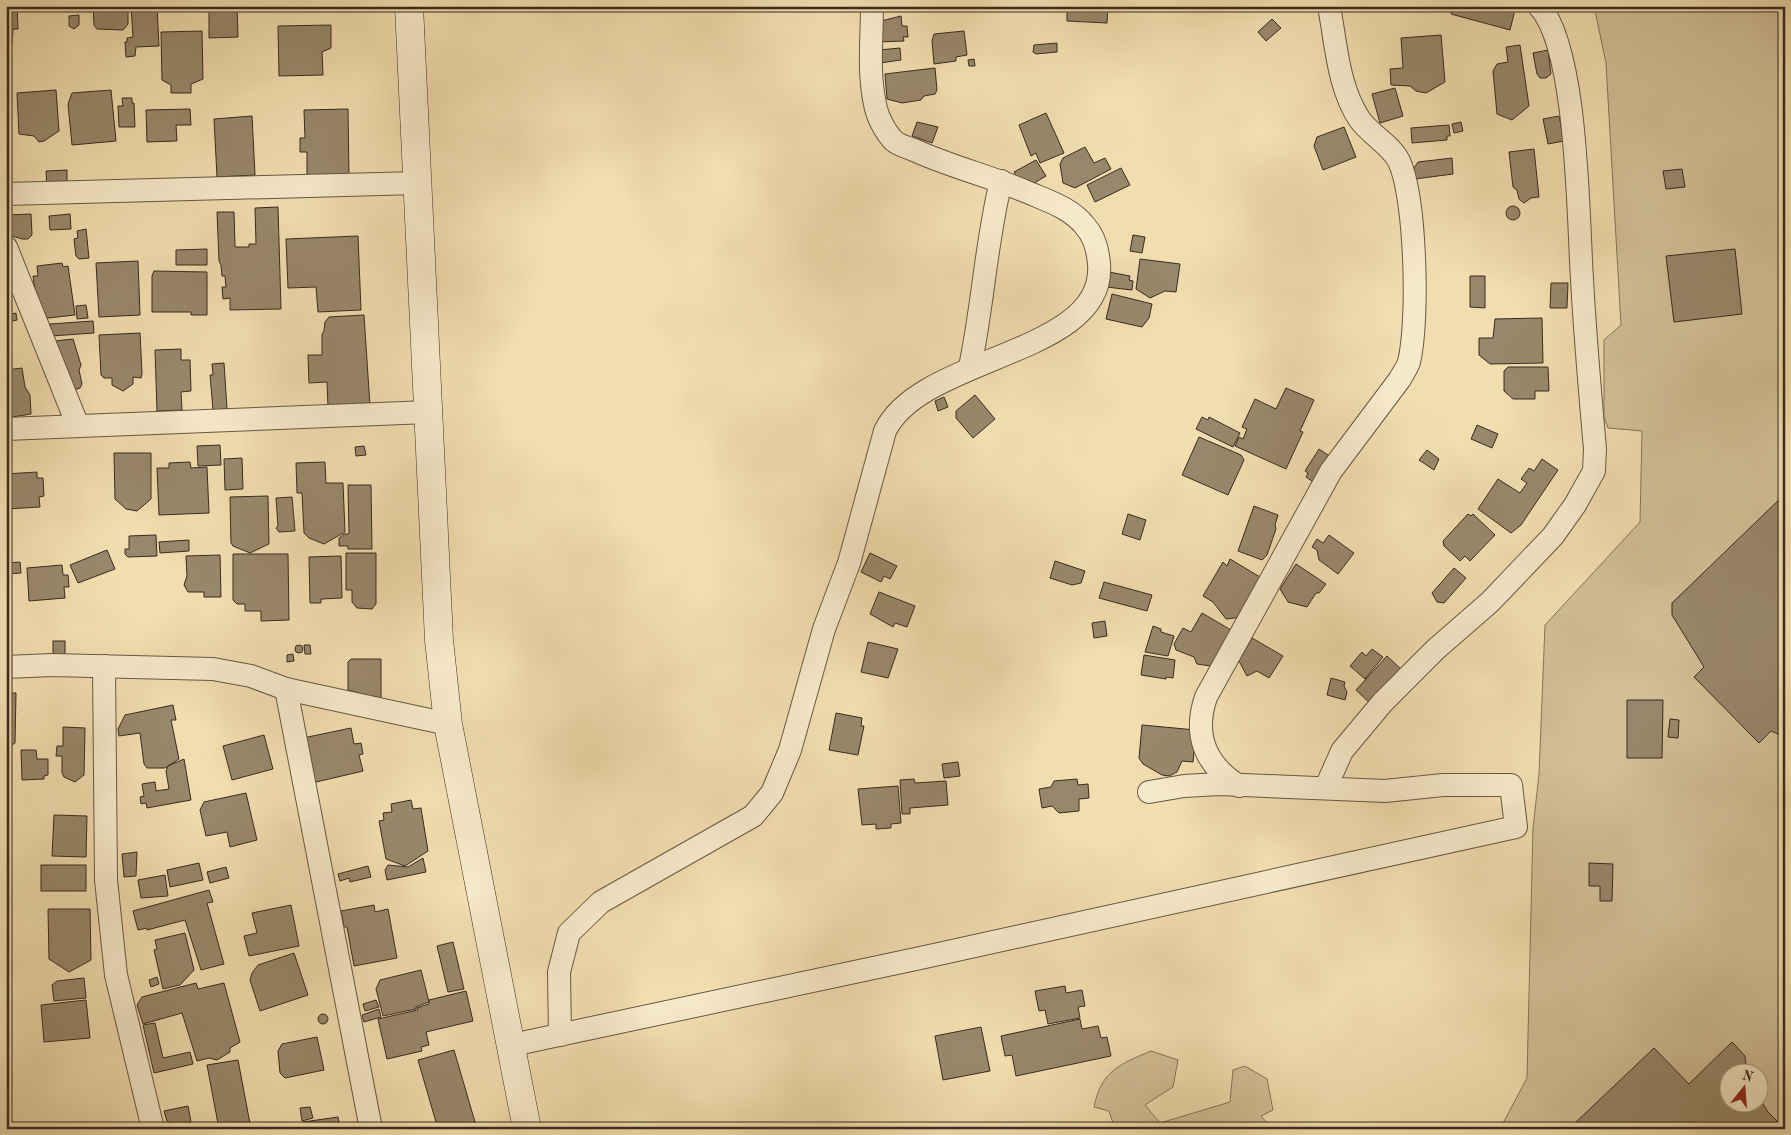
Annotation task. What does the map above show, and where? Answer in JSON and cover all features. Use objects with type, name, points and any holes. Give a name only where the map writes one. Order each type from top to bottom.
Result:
[{"type":"main road","points":[[409,6],[439,640],[448,724],[527,1129]]},
{"type":"street","points":[[560,1035],[559,972],[569,933],[601,902],[753,816],[772,793],[790,750],[824,629],[849,563],[885,431],[891,419],[917,396],[970,367],[1030,344],[1057,330],[1082,312],[1094,295],[1100,271],[1098,249],[1086,226],[1066,209],[1001,181],[966,171],[918,152],[895,141],[883,126],[875,105],[871,67],[872,6]]},
{"type":"street","points":[[1239,786],[1225,777],[1204,752],[1201,719],[1206,696],[1331,471],[1400,379],[1408,364],[1411,350],[1414,271],[1408,190],[1398,160],[1380,139],[1371,134],[1352,104],[1344,82],[1329,6]]},
{"type":"street","points":[[1326,787],[1342,751],[1383,702],[1436,649],[1490,602],[1553,536],[1575,505],[1594,471],[1595,449],[1572,125],[1563,59],[1550,21],[1539,6]]},
{"type":"street","points":[[970,367],[978,329],[992,218],[1001,181]]},
{"type":"street","points":[[6,194],[418,183]]},
{"type":"street","points":[[6,247],[78,426]]},
{"type":"street","points":[[6,429],[428,412]]},
{"type":"street","points":[[6,667],[52,665],[213,669],[251,676],[286,689],[448,724]]},
{"type":"street","points":[[104,666],[107,889],[116,975],[152,1129]]},
{"type":"street","points":[[286,689],[370,1129]]},
{"type":"street","points":[[512,1045],[925,958],[1133,910],[1516,827],[1511,785],[1443,785],[1385,790],[1326,787],[1184,786],[1149,792]]},
{"type":"shaded area","points":[[1594,6],[1785,6],[1785,1129],[1500,1129],[1527,1078],[1533,828],[1539,774],[1545,625],[1640,522],[1642,431],[1608,428],[1604,417],[1604,340],[1621,325],[1606,63]]},
{"type":"shaded area","points":[[1151,1051],[1178,1060],[1173,1087],[1145,1105],[1160,1123],[1230,1102],[1233,1070],[1245,1066],[1267,1079],[1273,1110],[1261,1116],[1271,1127],[1290,1129],[1115,1129],[1109,1111],[1094,1107],[1097,1095],[1107,1077],[1114,1070],[1130,1060]]},
{"type":"building","points":[[6,6],[17,6],[18,29],[13,29],[12,45],[6,45]]},
{"type":"building","points":[[93,6],[128,6],[128,24],[123,30],[97,29],[94,25]]},
{"type":"building","points":[[131,6],[157,6],[159,46],[136,47],[135,56],[126,57],[125,42],[127,42],[127,38],[133,37]]},
{"type":"building","points":[[209,6],[237,6],[238,37],[209,38]]},
{"type":"building","points":[[1067,6],[1108,6],[1107,23],[1067,21]]},
{"type":"building","points":[[1453,6],[1516,6],[1510,30],[1451,14]]},
{"type":"building","points":[[79,15],[79,25],[74,29],[69,26],[69,16]]},
{"type":"building","points":[[901,16],[902,26],[907,26],[908,37],[903,37],[904,41],[877,42],[881,21]]},
{"type":"building","points":[[1272,19],[1281,28],[1266,41],[1258,32]]},
{"type":"building","points":[[331,25],[331,48],[322,52],[323,75],[279,76],[278,26]]},
{"type":"building","points":[[202,31],[203,79],[191,84],[191,93],[171,93],[171,85],[162,80],[161,32]]},
{"type":"building","points":[[964,31],[967,55],[956,57],[956,61],[934,64],[932,41],[934,34]]},
{"type":"building","points":[[1441,35],[1445,82],[1426,93],[1416,91],[1410,86],[1391,85],[1390,69],[1403,68],[1401,38]]},
{"type":"building","points":[[1057,43],[1057,52],[1036,54],[1033,52],[1034,45]]},
{"type":"building","points":[[1520,45],[1529,106],[1512,120],[1497,114],[1493,71],[1497,64],[1508,62],[1506,47]]},
{"type":"building","points":[[900,48],[901,60],[880,63],[879,50]]},
{"type":"building","points":[[1548,50],[1551,74],[1546,78],[1540,78],[1537,74],[1533,53]]},
{"type":"building","points":[[974,59],[975,66],[969,66],[968,60]]},
{"type":"building","points":[[935,68],[937,90],[935,94],[924,96],[921,100],[902,103],[887,99],[885,74]]},
{"type":"building","points":[[1395,88],[1403,116],[1380,123],[1372,94]]},
{"type":"building","points":[[56,90],[59,131],[44,141],[39,142],[34,136],[19,134],[17,93]]},
{"type":"building","points":[[111,90],[116,141],[72,145],[68,104],[72,93]]},
{"type":"building","points":[[122,98],[132,98],[135,127],[119,127],[118,106],[123,106]]},
{"type":"building","points":[[190,109],[191,125],[176,125],[177,141],[147,142],[146,110]]},
{"type":"building","points":[[348,109],[349,177],[307,177],[307,152],[300,152],[300,138],[305,138],[304,110]]},
{"type":"building","points":[[1046,113],[1064,153],[1040,163],[1036,153],[1031,156],[1019,125]]},
{"type":"building","points":[[252,116],[255,175],[217,177],[214,119]]},
{"type":"building","points":[[1559,116],[1564,141],[1548,144],[1543,119]]},
{"type":"building","points":[[917,122],[938,127],[932,143],[912,136]]},
{"type":"building","points":[[1461,122],[1463,131],[1454,133],[1452,124]]},
{"type":"building","points":[[1449,125],[1450,136],[1447,136],[1447,140],[1412,143],[1411,128]]},
{"type":"building","points":[[1344,127],[1356,157],[1323,170],[1314,146],[1317,137]]},
{"type":"building","points":[[1085,147],[1094,163],[1105,158],[1111,169],[1075,188],[1063,183],[1060,164],[1063,158]]},
{"type":"building","points":[[1534,149],[1539,197],[1531,198],[1524,203],[1519,199],[1517,190],[1513,187],[1509,152]]},
{"type":"building","points":[[1452,158],[1453,174],[1415,179],[1414,168],[1418,162]]},
{"type":"building","points":[[1036,160],[1046,176],[1024,189],[1014,172]]},
{"type":"building","points":[[1121,168],[1130,185],[1095,202],[1087,185]]},
{"type":"building","points":[[1682,169],[1685,187],[1666,189],[1663,171]]},
{"type":"building","points":[[67,170],[67,188],[47,189],[46,171]]},
{"type":"building","points":[[1510,206],[1516,206],[1520,213],[1516,220],[1510,220],[1506,216],[1506,210]]},
{"type":"building","points":[[278,207],[281,309],[230,310],[230,298],[223,299],[222,287],[226,287],[225,276],[222,276],[219,261],[217,212],[234,212],[235,247],[249,247],[249,244],[256,244],[255,208]]},
{"type":"building","points":[[31,214],[32,235],[28,239],[6,234],[6,215]]},
{"type":"building","points":[[70,214],[71,229],[50,230],[49,216]]},
{"type":"building","points":[[86,229],[89,258],[79,259],[76,256],[74,239],[78,238],[77,231]]},
{"type":"building","points":[[1133,235],[1145,237],[1142,253],[1130,251]]},
{"type":"building","points":[[358,236],[361,310],[318,312],[316,287],[288,288],[286,239]]},
{"type":"building","points":[[207,249],[207,265],[176,265],[176,250]]},
{"type":"building","points":[[1735,249],[1742,314],[1674,322],[1666,256]]},
{"type":"building","points":[[1140,259],[1180,264],[1176,292],[1165,291],[1150,298],[1136,289]]},
{"type":"building","points":[[138,261],[140,315],[99,317],[96,263]]},
{"type":"building","points":[[62,263],[63,267],[68,266],[75,315],[39,319],[33,276],[38,276],[37,266]]},
{"type":"building","points":[[154,271],[207,272],[207,315],[191,315],[191,312],[152,312],[152,276]]},
{"type":"building","points":[[1109,272],[1130,276],[1129,280],[1133,281],[1132,290],[1106,287]]},
{"type":"building","points":[[1470,276],[1485,276],[1485,308],[1470,307]]},
{"type":"building","points":[[1551,283],[1568,283],[1567,308],[1550,308]]},
{"type":"building","points":[[1112,294],[1152,304],[1149,318],[1142,327],[1106,319]]},
{"type":"building","points":[[86,305],[88,318],[77,319],[76,306]]},
{"type":"building","points":[[16,313],[17,320],[6,323],[6,315]]},
{"type":"building","points":[[364,315],[370,406],[328,407],[327,382],[309,383],[308,355],[322,355],[322,334],[325,322],[329,317]]},
{"type":"building","points":[[1542,318],[1543,363],[1490,364],[1479,355],[1479,338],[1493,338],[1495,319]]},
{"type":"building","points":[[93,321],[94,333],[51,336],[50,324]]},
{"type":"building","points":[[140,333],[141,378],[133,377],[133,384],[123,391],[112,385],[112,378],[104,378],[101,375],[99,335]]},
{"type":"building","points":[[73,339],[81,365],[79,370],[82,384],[80,388],[73,390],[55,341]]},
{"type":"building","points":[[181,349],[181,360],[190,360],[191,391],[181,392],[182,410],[157,411],[155,350]]},
{"type":"building","points":[[224,363],[227,409],[213,410],[210,375],[213,375],[212,364]]},
{"type":"building","points":[[1508,367],[1548,367],[1549,391],[1535,391],[1535,399],[1513,399],[1504,391],[1504,371]]},
{"type":"building","points":[[22,368],[25,387],[30,395],[31,414],[6,418],[6,370]]},
{"type":"building","points":[[1286,388],[1314,400],[1300,431],[1303,432],[1286,469],[1235,446],[1239,437],[1243,439],[1247,429],[1242,427],[1255,399],[1276,409]]},
{"type":"building","points":[[975,395],[995,419],[973,438],[956,418],[956,411]]},
{"type":"building","points":[[944,397],[948,407],[938,411],[935,401]]},
{"type":"building","points":[[1202,417],[1208,420],[1209,417],[1240,433],[1233,447],[1196,429]]},
{"type":"building","points":[[1477,425],[1498,434],[1492,448],[1471,439]]},
{"type":"building","points":[[1199,437],[1241,455],[1244,460],[1228,495],[1182,475]]},
{"type":"building","points":[[220,445],[221,465],[198,466],[197,446]]},
{"type":"building","points":[[364,446],[366,455],[356,456],[355,447]]},
{"type":"building","points":[[1319,449],[1331,457],[1315,483],[1306,477],[1308,473],[1305,471]]},
{"type":"building","points":[[1427,450],[1439,459],[1434,470],[1419,460]]},
{"type":"building","points":[[114,453],[151,453],[151,499],[137,511],[126,509],[115,499]]},
{"type":"building","points":[[242,458],[243,489],[225,490],[224,459]]},
{"type":"building","points":[[1542,459],[1558,470],[1521,525],[1511,533],[1478,509],[1498,479],[1520,493],[1527,483],[1521,479],[1529,468],[1534,471]]},
{"type":"building","points":[[190,462],[191,468],[207,467],[209,513],[159,515],[157,468],[169,468],[169,463]]},
{"type":"building","points":[[325,462],[326,483],[343,483],[345,532],[324,544],[309,538],[304,533],[302,493],[297,493],[296,463]]},
{"type":"building","points":[[37,472],[37,478],[43,478],[44,496],[39,497],[40,507],[6,509],[6,474]]},
{"type":"building","points":[[348,485],[371,485],[372,549],[348,549],[348,546],[339,546],[339,538],[344,534],[349,534]]},
{"type":"building","points":[[1785,494],[1785,737],[1771,731],[1759,743],[1694,677],[1704,667],[1672,615],[1672,603]]},
{"type":"building","points":[[268,496],[269,544],[250,553],[233,546],[231,543],[230,497]]},
{"type":"building","points":[[292,497],[295,531],[279,532],[276,528],[278,526],[276,498]]},
{"type":"building","points":[[1254,506],[1278,515],[1275,525],[1276,529],[1267,555],[1262,560],[1238,551]]},
{"type":"building","points":[[1128,514],[1146,520],[1140,540],[1122,534]]},
{"type":"building","points":[[1468,514],[1471,516],[1473,514],[1495,535],[1470,561],[1465,556],[1460,561],[1444,546],[1443,541]]},
{"type":"building","points":[[156,535],[157,556],[128,557],[125,554],[125,549],[129,549],[129,536]]},
{"type":"building","points":[[1329,535],[1354,553],[1338,574],[1319,560],[1317,550],[1312,547],[1317,539],[1323,543]]},
{"type":"building","points":[[189,540],[189,551],[160,553],[159,542]]},
{"type":"building","points":[[107,550],[115,569],[78,583],[70,565]]},
{"type":"building","points":[[346,553],[376,553],[376,604],[372,609],[357,608],[352,602],[352,590],[346,590]]},
{"type":"building","points":[[870,553],[897,566],[890,579],[884,576],[881,582],[861,572]]},
{"type":"building","points":[[233,554],[288,554],[289,620],[261,621],[261,611],[245,611],[245,604],[237,604],[233,600]]},
{"type":"building","points":[[220,555],[221,597],[204,597],[204,592],[188,592],[184,585],[187,576],[186,556]]},
{"type":"building","points":[[341,556],[342,598],[321,599],[321,603],[310,603],[309,557]]},
{"type":"building","points":[[1230,559],[1265,580],[1244,617],[1226,619],[1213,602],[1203,596],[1223,562],[1227,566]]},
{"type":"building","points":[[1055,561],[1085,571],[1081,583],[1072,585],[1050,578]]},
{"type":"building","points":[[20,562],[21,573],[6,574],[6,563]]},
{"type":"building","points":[[1296,564],[1326,584],[1319,593],[1316,593],[1307,607],[1288,602],[1280,589]]},
{"type":"building","points":[[62,565],[63,575],[68,575],[69,587],[64,587],[65,598],[29,601],[27,568]]},
{"type":"building","points":[[1454,568],[1466,578],[1444,603],[1437,602],[1432,593]]},
{"type":"building","points":[[1104,582],[1152,595],[1147,611],[1099,598]]},
{"type":"building","points":[[879,592],[915,606],[907,627],[895,623],[893,627],[870,614]]},
{"type":"building","points":[[1202,613],[1231,630],[1211,666],[1197,664],[1194,657],[1176,650],[1174,644],[1183,628],[1191,632]]},
{"type":"building","points":[[1105,621],[1107,636],[1094,638],[1092,623]]},
{"type":"building","points":[[1153,626],[1161,629],[1161,632],[1174,636],[1168,656],[1145,652]]},
{"type":"building","points":[[1252,638],[1283,656],[1269,678],[1257,671],[1247,676],[1239,661]]},
{"type":"building","points":[[53,641],[65,641],[65,658],[53,658]]},
{"type":"building","points":[[868,642],[898,649],[888,678],[861,672]]},
{"type":"building","points":[[299,645],[303,649],[299,653],[295,649]]},
{"type":"building","points":[[304,645],[310,645],[311,654],[305,654]]},
{"type":"building","points":[[1372,649],[1383,657],[1365,679],[1350,666],[1362,652],[1366,656]]},
{"type":"building","points":[[293,654],[294,661],[287,662],[287,655]]},
{"type":"building","points":[[1144,655],[1175,660],[1173,678],[1166,677],[1166,679],[1141,675]]},
{"type":"building","points":[[1387,656],[1404,672],[1373,706],[1356,690]]},
{"type":"building","points":[[351,659],[381,659],[381,700],[348,690],[348,662]]},
{"type":"building","points":[[1331,678],[1345,682],[1344,686],[1347,692],[1345,700],[1327,695]]},
{"type":"building","points":[[6,693],[16,693],[15,743],[6,750]]},
{"type":"building","points":[[1627,700],[1663,700],[1662,758],[1627,758]]},
{"type":"building","points":[[173,705],[176,720],[171,720],[179,759],[165,768],[147,768],[144,764],[140,733],[119,736],[118,729],[125,715]]},
{"type":"building","points":[[836,713],[862,718],[861,726],[864,726],[858,755],[829,750]]},
{"type":"building","points":[[1670,719],[1679,720],[1678,738],[1668,737]]},
{"type":"building","points":[[1142,725],[1196,730],[1193,762],[1182,761],[1177,772],[1169,776],[1162,775],[1143,764],[1139,758]]},
{"type":"building","points":[[63,727],[85,728],[84,775],[75,782],[64,777],[62,773],[62,756],[56,756],[57,746],[63,746]]},
{"type":"building","points":[[351,728],[354,744],[361,743],[363,754],[359,755],[363,771],[312,783],[303,738]]},
{"type":"building","points":[[264,735],[273,769],[232,780],[223,746]]},
{"type":"building","points":[[21,750],[36,750],[37,759],[48,759],[48,775],[44,776],[44,779],[22,780]]},
{"type":"building","points":[[184,759],[191,800],[147,808],[146,803],[141,804],[140,797],[144,796],[142,784],[155,782],[156,791],[169,789],[166,771],[168,766]]},
{"type":"building","points":[[958,762],[960,776],[944,778],[942,764]]},
{"type":"building","points":[[914,779],[915,783],[946,781],[948,805],[910,808],[910,814],[902,814],[900,780]]},
{"type":"building","points":[[1077,779],[1078,785],[1088,784],[1089,798],[1079,799],[1079,811],[1059,813],[1052,806],[1042,808],[1039,789],[1051,787],[1054,781]]},
{"type":"building","points":[[898,786],[901,823],[891,824],[891,828],[876,829],[876,824],[862,825],[858,789]]},
{"type":"building","points":[[246,793],[257,840],[230,847],[227,832],[206,836],[200,810],[204,802]]},
{"type":"building","points":[[411,800],[413,809],[421,808],[428,851],[405,866],[386,859],[379,821],[384,820],[383,813],[392,812],[391,804]]},
{"type":"building","points":[[54,815],[87,816],[86,857],[52,856]]},
{"type":"building","points":[[137,852],[136,876],[124,877],[122,854]]},
{"type":"building","points":[[423,858],[426,872],[387,880],[385,870],[388,865],[408,867]]},
{"type":"building","points":[[199,863],[203,880],[170,887],[167,870]]},
{"type":"building","points":[[1589,863],[1613,864],[1612,901],[1600,901],[1600,886],[1589,886]]},
{"type":"building","points":[[41,865],[86,865],[86,891],[41,891]]},
{"type":"building","points":[[368,866],[371,877],[350,882],[349,878],[340,881],[338,874]]},
{"type":"building","points":[[226,867],[229,878],[210,883],[207,872]]},
{"type":"building","points":[[165,875],[168,896],[141,898],[138,880]]},
{"type":"building","points":[[209,890],[213,902],[207,903],[224,964],[201,970],[185,920],[147,930],[147,928],[138,930],[133,911]]},
{"type":"building","points":[[291,905],[299,946],[249,956],[244,936],[257,933],[252,913]]},
{"type":"building","points":[[374,905],[375,912],[388,909],[397,958],[354,966],[347,927],[344,927],[341,911]]},
{"type":"building","points":[[48,909],[90,909],[91,960],[69,972],[49,959]]},
{"type":"building","points":[[185,933],[194,970],[180,985],[163,989],[154,950],[157,949],[155,940]]},
{"type":"building","points":[[453,942],[464,989],[448,992],[437,946]]},
{"type":"building","points":[[294,953],[308,995],[260,1011],[250,980],[252,973],[258,965]]},
{"type":"building","points":[[421,970],[429,1002],[416,1007],[416,1009],[383,1016],[376,989],[380,980]]},
{"type":"building","points":[[157,977],[159,984],[151,987],[149,980]]},
{"type":"building","points":[[84,978],[86,998],[54,1001],[52,985],[57,981]]},
{"type":"building","points":[[196,983],[198,989],[224,983],[240,1042],[230,1048],[230,1052],[217,1060],[209,1058],[197,1061],[182,1013],[143,1024],[137,1005],[142,997]]},
{"type":"building","points":[[1065,986],[1066,993],[1082,990],[1085,1006],[1078,1007],[1080,1018],[1048,1024],[1045,1010],[1039,1011],[1035,991]]},
{"type":"building","points":[[466,991],[473,1021],[426,1032],[429,1045],[421,1047],[422,1051],[387,1059],[378,1019],[418,1010],[417,1008],[429,1004],[429,1000]]},
{"type":"building","points":[[86,1000],[90,1038],[44,1042],[41,1005]]},
{"type":"building","points":[[376,1000],[379,1007],[365,1011],[363,1004]]},
{"type":"building","points":[[379,1009],[381,1017],[364,1022],[362,1015]]},
{"type":"building","points":[[321,1014],[325,1014],[328,1019],[327,1023],[321,1024],[318,1021],[318,1017]]},
{"type":"building","points":[[1080,1019],[1082,1029],[1098,1026],[1101,1038],[1107,1037],[1111,1056],[1016,1076],[1012,1055],[1005,1056],[1001,1036]]},
{"type":"building","points":[[155,1023],[163,1058],[190,1052],[193,1064],[154,1073],[143,1025]]},
{"type":"building","points":[[981,1027],[990,1071],[943,1080],[935,1036]]},
{"type":"building","points":[[317,1037],[324,1070],[285,1078],[280,1073],[278,1051],[282,1044]]},
{"type":"building","points":[[1732,1042],[1745,1056],[1746,1062],[1718,1062],[1718,1112],[1768,1112],[1785,1129],[1577,1129],[1573,1125],[1654,1048],[1689,1084]]},
{"type":"building","points":[[454,1050],[477,1129],[438,1129],[418,1060]]},
{"type":"building","points":[[238,1060],[251,1129],[219,1129],[207,1065]]},
{"type":"building","points":[[188,1106],[191,1122],[172,1125],[167,1121],[164,1111]]},
{"type":"building","points":[[310,1107],[313,1118],[302,1121],[300,1108]]},
{"type":"building","points":[[338,1117],[340,1129],[304,1129],[303,1122]]}]
